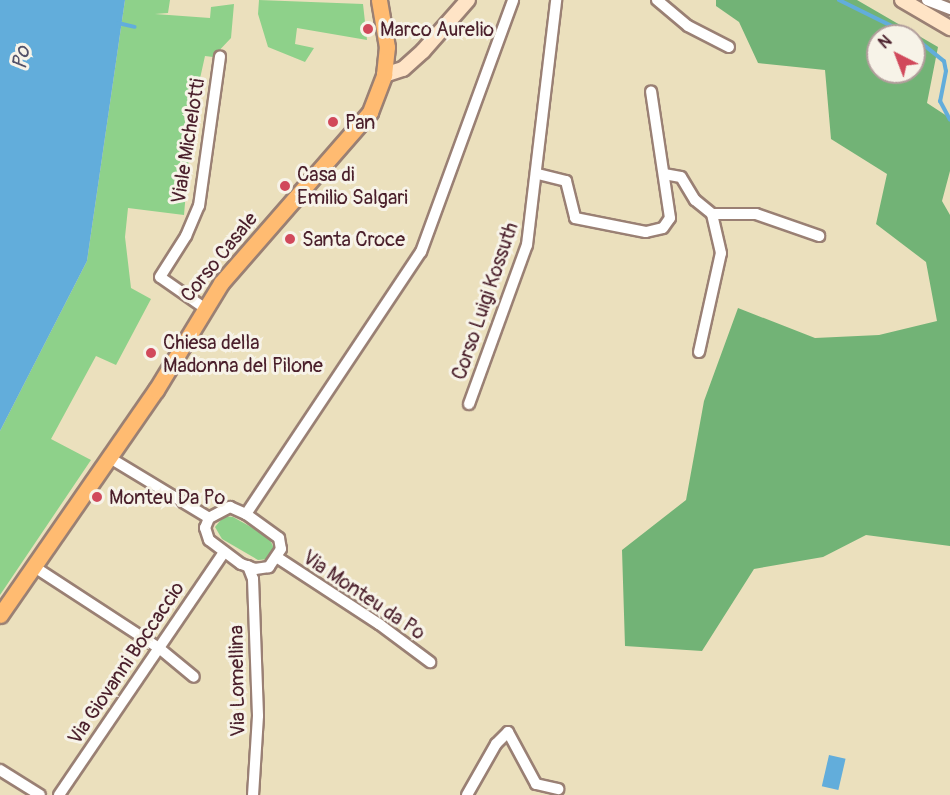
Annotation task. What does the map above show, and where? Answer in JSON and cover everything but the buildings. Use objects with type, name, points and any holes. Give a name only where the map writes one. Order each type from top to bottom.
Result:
[{"type":"main road","name":"Corso Casale","points":[[0,615],[156,390],[203,307],[370,112],[384,75],[387,47],[379,0]]},
{"type":"main road","points":[[384,75],[410,63],[468,0]]},
{"type":"main road","points":[[906,1],[950,28]]},
{"type":"street","points":[[246,514],[421,252],[513,0]]},
{"type":"street","name":"Corso Luigi Kossuth","points":[[469,404],[527,245],[538,174],[556,0]]},
{"type":"street","points":[[657,0],[688,26],[729,47]]},
{"type":"street","points":[[927,0],[950,9]]},
{"type":"street","name":"Viale Michelotti","points":[[203,307],[160,278],[186,236],[199,206],[220,56]]},
{"type":"street","points":[[538,174],[566,181],[575,218],[646,232],[663,228],[670,218],[651,91]]},
{"type":"street","points":[[664,174],[681,177],[695,200],[712,214],[721,253],[699,352]]},
{"type":"street","points":[[712,214],[756,214],[819,236]]},
{"type":"street","points":[[110,458],[209,518]]},
{"type":"street","points":[[230,507],[246,514],[279,538],[278,558],[269,567],[248,566],[209,540],[205,528],[209,518],[230,507]]},
{"type":"street","name":"Via Giovanni Boccaccio","points":[[59,795],[224,552]]},
{"type":"street","name":"Via Monteu da Po","points":[[278,558],[379,624],[430,662]]},
{"type":"street","points":[[33,566],[159,648],[194,677]]},
{"type":"street","name":"Via Lomellina","points":[[248,566],[253,579],[258,716],[253,795]]},
{"type":"street","points":[[467,795],[496,744],[508,732],[536,784],[558,789]]},
{"type":"street","points":[[0,770],[40,795]]},
{"type":"green space","points":[[125,0],[170,0],[168,13],[155,14],[210,18],[211,7],[234,4],[231,38],[213,57],[205,56],[193,110],[184,215],[128,208],[125,237],[131,288],[151,299],[116,365],[96,356],[51,439],[91,460],[0,595],[0,431],[87,261]]},
{"type":"green space","points":[[259,0],[363,4],[367,40],[297,28],[295,44],[314,48],[305,62],[268,47],[258,14]]},
{"type":"green space","points":[[716,0],[857,0],[898,24],[866,24],[866,84],[926,84],[926,40],[938,47],[927,103],[950,118],[950,171],[942,201],[950,215],[950,546],[866,535],[823,557],[754,569],[702,651],[625,646],[622,550],[686,500],[704,401],[738,308],[815,338],[879,335],[937,321],[926,262],[876,224],[887,174],[831,139],[825,70],[758,63],[739,22],[716,6]]},
{"type":"green space","points":[[224,516],[233,517],[269,537],[275,551],[269,559],[258,560],[222,539],[215,527]]},
{"type":"water","name":"Po","points":[[0,0],[125,0],[87,261],[0,431]]},
{"type":"water","points":[[829,755],[846,759],[838,790],[822,786]]},
{"type":"waterway","points":[[839,0],[888,24]]},
{"type":"waterway","points":[[118,23],[135,27]]},
{"type":"waterway","points":[[926,47],[944,61],[946,71],[940,101],[950,120]]},
{"type":"place","name":"Marco Aurelio","points":[[368,29]]},
{"type":"place","name":"Pan","points":[[333,122]]},
{"type":"place","name":"Casa di Emilio Salgari","points":[[285,186]]},
{"type":"place","name":"Santa Croce","points":[[290,239]]},
{"type":"place","name":"Chiesa della Madonna del Pilone","points":[[151,353]]},
{"type":"place","name":"Monteu Da Po","points":[[97,497]]}]
